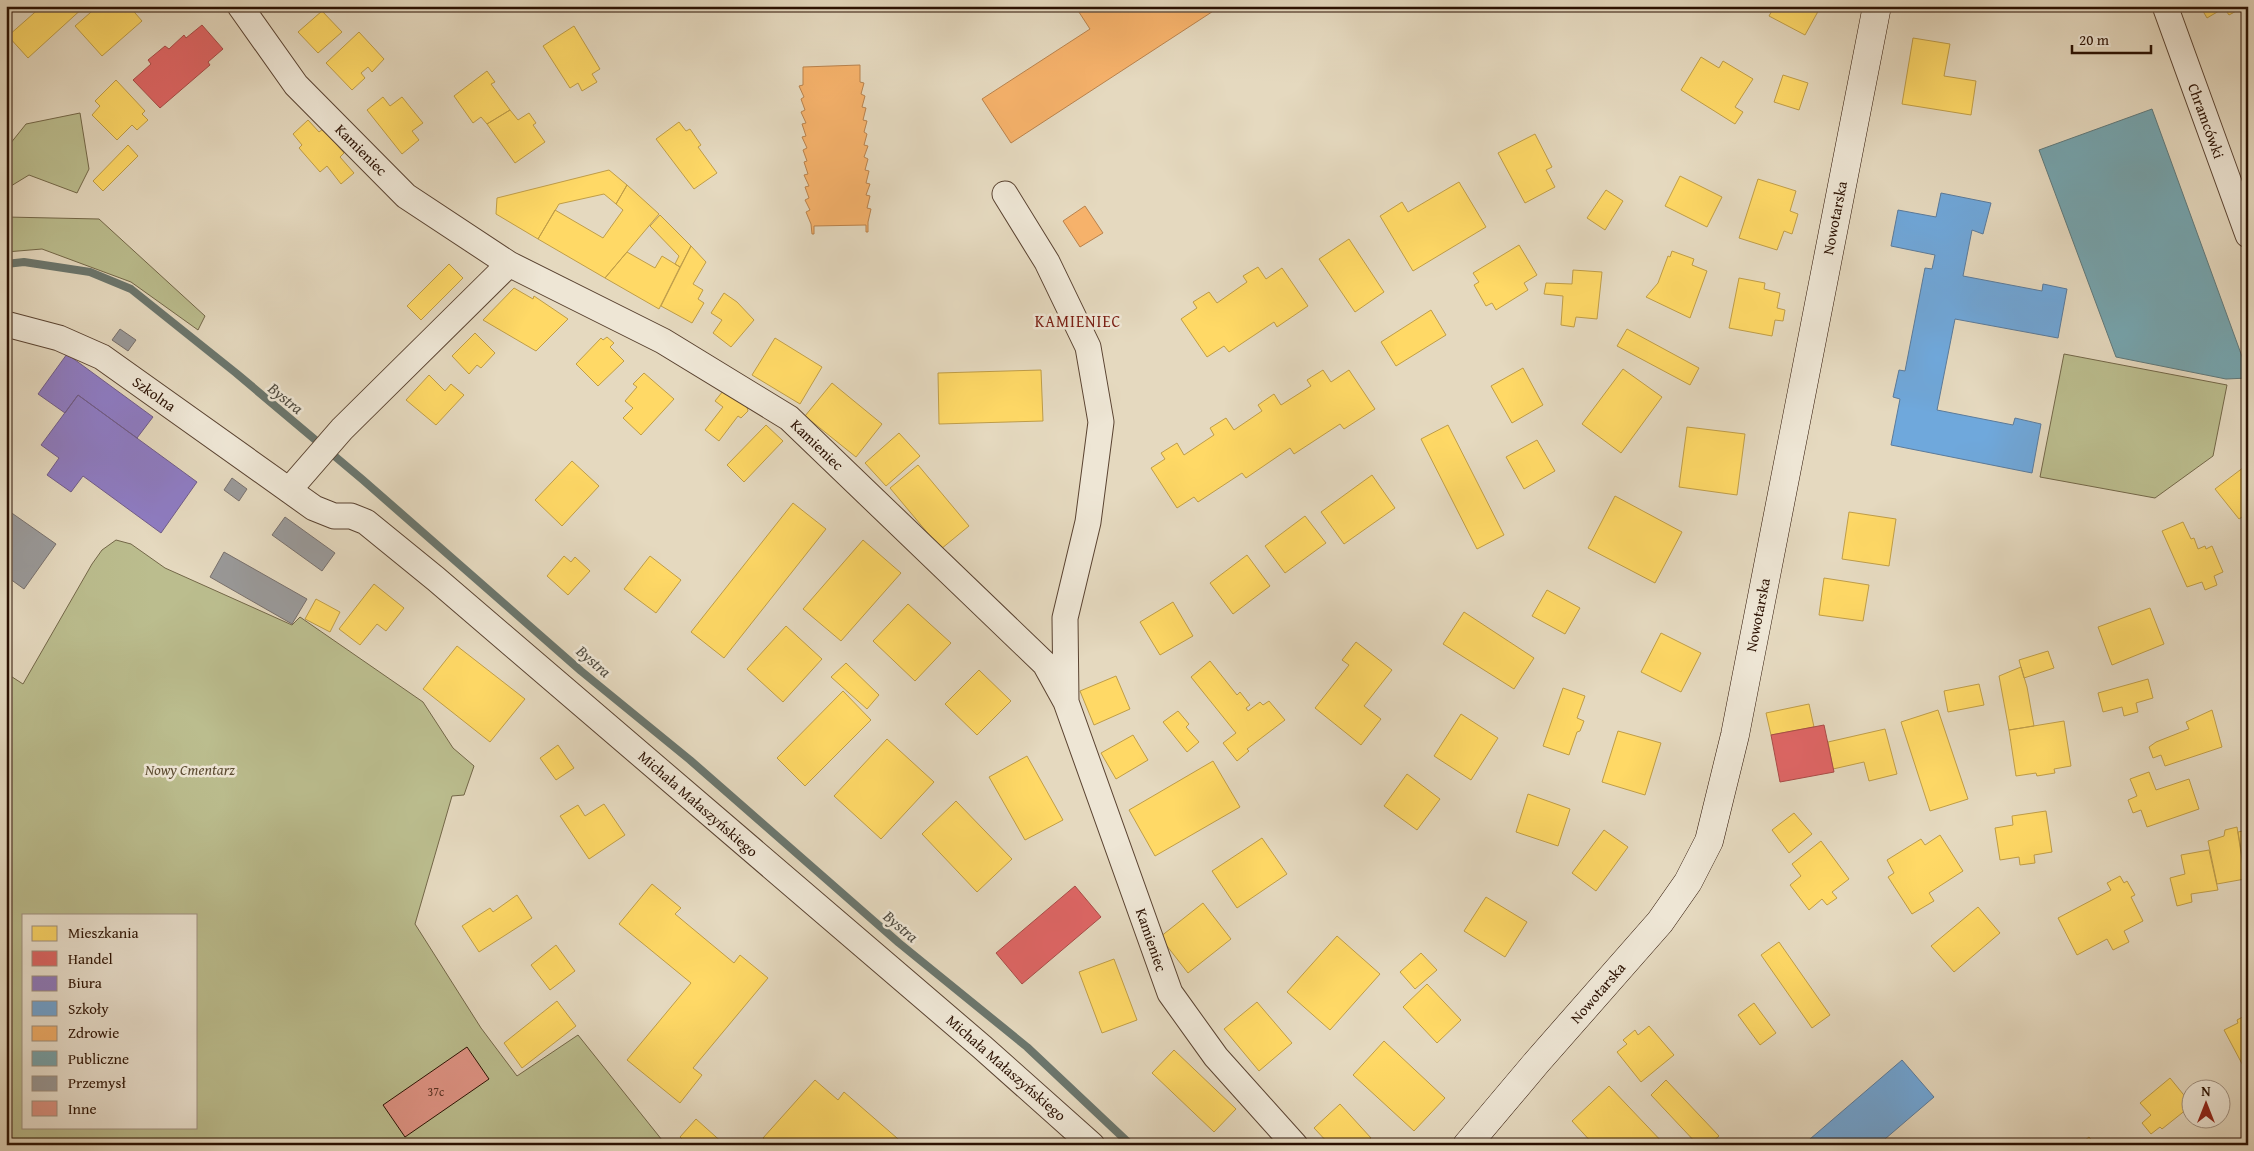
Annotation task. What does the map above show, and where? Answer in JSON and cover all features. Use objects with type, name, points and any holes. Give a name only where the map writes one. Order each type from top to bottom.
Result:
[{"type":"main road","name":"Nowotarska","points":[[1467,1145],[1660,922],[1688,882],[1709,841],[1735,735],[1877,6]]},
{"type":"street","name":"Kamieniec","points":[[240,6],[296,85],[406,196],[509,264],[663,341],[789,418],[1045,664],[1066,702],[1170,993],[1216,1057],[1295,1145]]},
{"type":"street","name":"Chramcówki","points":[[2165,6],[2248,235]]},
{"type":"street","name":"Kamieniec","points":[[1004,194],[1047,262],[1088,347],[1100,422],[1088,522],[1065,618],[1066,702]]},
{"type":"street","points":[[289,490],[342,429],[509,264]]},
{"type":"street","name":"Szkolna","points":[[6,324],[59,338],[102,357],[289,490]]},
{"type":"street","name":"Michała Małaszyńskiego","points":[[289,490],[334,516],[351,516],[366,522],[436,579],[982,1047],[1092,1145]]},
{"type":"green space","points":[[80,113],[89,169],[77,193],[29,175],[6,189],[6,149],[26,124]]},
{"type":"green space","points":[[6,217],[99,219],[205,316],[198,330],[131,282],[42,249],[6,252]]},
{"type":"green space","points":[[2064,354],[2227,385],[2213,456],[2155,498],[2040,477]]},
{"type":"green space","name":"Nowy Cmentarz","points":[[116,540],[131,544],[165,568],[292,625],[300,617],[423,702],[453,748],[474,766],[464,795],[452,796],[415,924],[481,1028],[517,1076],[578,1035],[666,1145],[6,1145],[6,673],[23,684],[92,564],[102,550]]},
{"type":"building: Mieszkania","points":[[42,6],[85,6],[28,58],[8,36]]},
{"type":"building: Mieszkania","points":[[98,6],[129,6],[142,21],[102,56],[75,26]]},
{"type":"building: Mieszkania","points":[[1772,6],[1821,6],[1805,35],[1769,16],[1774,7]]},
{"type":"building: Mieszkania","points":[[2200,6],[2239,6],[2240,9],[2229,15],[2224,8],[2207,18]]},
{"type":"building: Mieszkania","points":[[322,11],[342,32],[318,53],[298,32]]},
{"type":"building: Mieszkania","points":[[574,26],[600,69],[592,74],[597,82],[582,91],[578,83],[570,88],[543,46]]},
{"type":"building: Mieszkania","points":[[359,32],[384,59],[372,72],[368,67],[361,73],[365,78],[352,90],[326,63]]},
{"type":"building: Mieszkania","points":[[1913,38],[1950,44],[1944,76],[1976,81],[1971,115],[1902,104]]},
{"type":"building: Mieszkania","points":[[1701,57],[1719,68],[1723,61],[1753,79],[1735,107],[1743,112],[1735,124],[1681,90]]},
{"type":"building: Mieszkania","points":[[487,71],[495,82],[491,84],[510,110],[487,124],[481,117],[473,123],[454,96]]},
{"type":"building: Mieszkania","points":[[1783,75],[1808,83],[1799,110],[1774,102]]},
{"type":"building: Mieszkania","points":[[116,80],[145,111],[142,114],[148,120],[137,130],[132,125],[117,140],[92,115],[100,106],[95,101]]},
{"type":"building: Mieszkania","points":[[383,97],[390,106],[402,97],[423,123],[412,131],[419,140],[402,154],[367,110]]},
{"type":"building: Mieszkania","points":[[510,110],[518,120],[529,113],[536,123],[533,125],[545,142],[515,163],[487,124]]},
{"type":"building: Mieszkania","points":[[308,120],[319,132],[323,129],[344,153],[340,157],[354,173],[341,184],[327,166],[320,172],[299,148],[302,145],[293,134]]},
{"type":"building: Mieszkania","points":[[679,122],[686,131],[690,129],[701,145],[698,147],[717,173],[694,189],[656,139]]},
{"type":"building: Mieszkania","points":[[1535,134],[1552,167],[1546,170],[1555,187],[1525,203],[1498,153]]},
{"type":"building: Mieszkania","points":[[128,145],[138,156],[103,191],[93,181]]},
{"type":"building: Mieszkania","points":[[609,170],[627,185],[616,204],[604,194],[559,204],[538,239],[496,214],[497,198]]},
{"type":"building: Mieszkania","points":[[1680,176],[1722,197],[1707,227],[1665,206]]},
{"type":"building: Mieszkania","points":[[1758,179],[1796,191],[1790,211],[1798,214],[1792,234],[1784,231],[1777,250],[1739,238]]},
{"type":"building: Mieszkania","points":[[1459,182],[1486,227],[1413,271],[1380,216],[1402,202],[1408,212]]},
{"type":"building: Mieszkania","points":[[627,185],[659,214],[605,278],[538,239],[555,210],[603,238],[623,210],[616,204]]},
{"type":"building: Mieszkania","points":[[1606,190],[1623,201],[1605,230],[1587,218]]},
{"type":"building: Mieszkania","points":[[660,215],[691,246],[680,267],[675,264],[679,256],[650,226]]},
{"type":"building: Mieszkania","points":[[1349,239],[1384,292],[1355,312],[1319,259]]},
{"type":"building: Mieszkania","points":[[1519,245],[1537,275],[1524,283],[1528,290],[1496,310],[1492,303],[1486,306],[1474,285],[1479,282],[1473,273]]},
{"type":"building: Mieszkania","points":[[691,246],[706,262],[693,284],[703,290],[698,299],[704,303],[692,323],[661,306]]},
{"type":"building: Mieszkania","points":[[1672,251],[1694,259],[1692,265],[1707,271],[1690,318],[1646,297],[1658,283],[1668,256],[1670,257]]},
{"type":"building: Mieszkania","points":[[627,252],[655,268],[662,256],[680,267],[659,309],[605,278]]},
{"type":"building: Mieszkania","points":[[449,264],[463,278],[421,320],[407,306]]},
{"type":"building: Mieszkania","points":[[1258,267],[1266,279],[1282,268],[1308,306],[1277,327],[1274,322],[1229,352],[1224,346],[1207,357],[1181,319],[1197,308],[1193,302],[1209,292],[1217,303],[1247,282],[1243,276]]},
{"type":"building: Mieszkania","points":[[1573,270],[1602,272],[1597,319],[1576,317],[1574,327],[1561,325],[1563,296],[1544,294],[1546,283],[1572,284]]},
{"type":"building: Mieszkania","points":[[1739,278],[1765,283],[1764,289],[1780,293],[1777,308],[1785,310],[1783,321],[1775,320],[1772,336],[1729,328]]},
{"type":"building: Mieszkania","points":[[514,288],[533,299],[534,296],[568,319],[536,351],[483,320]]},
{"type":"building: Mieszkania","points":[[724,293],[737,302],[754,320],[731,347],[713,333],[722,320],[711,313]]},
{"type":"building: Mieszkania","points":[[1431,310],[1446,335],[1396,366],[1381,342]]},
{"type":"building: Mieszkania","points":[[1627,329],[1699,368],[1690,385],[1617,346]]},
{"type":"building: Mieszkania","points":[[475,333],[495,353],[481,368],[477,365],[469,374],[452,356]]},
{"type":"building: Mieszkania","points":[[607,337],[614,343],[610,347],[624,361],[598,386],[576,364],[601,338],[603,340]]},
{"type":"building: Mieszkania","points":[[775,338],[822,367],[800,404],[752,375]]},
{"type":"building: Mieszkania","points":[[1523,368],[1543,405],[1512,423],[1491,386]]},
{"type":"building: Mieszkania","points":[[1623,369],[1662,397],[1621,453],[1582,424]]},
{"type":"building: Mieszkania","points":[[1041,370],[1043,421],[939,424],[938,373]]},
{"type":"building: Mieszkania","points":[[1323,370],[1331,382],[1349,370],[1375,409],[1344,429],[1340,424],[1294,454],[1290,448],[1246,478],[1242,473],[1198,502],[1194,497],[1177,508],[1151,468],[1165,459],[1161,453],[1177,443],[1184,455],[1214,435],[1210,428],[1226,418],[1234,430],[1262,411],[1258,405],[1274,394],[1281,405],[1311,386],[1307,380]]},
{"type":"building: Mieszkania","points":[[644,373],[674,399],[641,435],[623,418],[633,408],[625,401],[637,387],[633,384]]},
{"type":"building: Mieszkania","points":[[429,375],[445,391],[451,384],[464,395],[436,425],[406,400]]},
{"type":"building: Mieszkania","points":[[832,383],[882,424],[856,457],[805,416]]},
{"type":"building: Mieszkania","points":[[723,391],[747,407],[748,411],[741,418],[738,416],[719,441],[705,430],[723,407],[715,401]]},
{"type":"building: Mieszkania","points":[[766,425],[783,441],[744,482],[727,465]]},
{"type":"building: Mieszkania","points":[[1448,425],[1504,535],[1477,549],[1421,439]]},
{"type":"building: Mieszkania","points":[[1687,427],[1745,434],[1737,495],[1679,487]]},
{"type":"building: Mieszkania","points":[[899,433],[920,456],[886,486],[865,463]]},
{"type":"building: Mieszkania","points":[[1537,440],[1555,471],[1524,489],[1506,457]]},
{"type":"building: Mieszkania","points":[[572,461],[599,486],[562,526],[535,500]]},
{"type":"building: Mieszkania","points":[[2248,464],[2248,513],[2239,519],[2215,489]]},
{"type":"building: Mieszkania","points":[[918,465],[969,526],[941,549],[890,488]]},
{"type":"building: Mieszkania","points":[[1372,475],[1395,508],[1344,544],[1321,512]]},
{"type":"building: Mieszkania","points":[[1615,496],[1682,532],[1655,583],[1588,548]]},
{"type":"building: Mieszkania","points":[[793,503],[826,529],[724,658],[691,632]]},
{"type":"building: Mieszkania","points":[[1849,512],[1896,519],[1889,566],[1842,559]]},
{"type":"building: Mieszkania","points":[[1305,516],[1326,543],[1285,573],[1265,546]]},
{"type":"building: Mieszkania","points":[[2183,522],[2191,539],[2194,538],[2198,549],[2205,546],[2206,549],[2212,546],[2223,572],[2214,576],[2217,585],[2205,590],[2202,582],[2187,587],[2162,531]]},
{"type":"building: Mieszkania","points":[[863,540],[901,573],[841,641],[803,609]]},
{"type":"building: Mieszkania","points":[[1247,555],[1270,586],[1233,614],[1210,583]]},
{"type":"building: Mieszkania","points":[[564,556],[571,562],[575,557],[590,571],[568,595],[547,576]]},
{"type":"building: Mieszkania","points":[[650,556],[681,580],[656,613],[624,589]]},
{"type":"building: Mieszkania","points":[[1824,578],[1869,585],[1863,621],[1819,615]]},
{"type":"building: Mieszkania","points":[[374,584],[404,608],[386,631],[377,624],[360,645],[339,629]]},
{"type":"building: Mieszkania","points":[[1547,590],[1580,608],[1565,634],[1532,616]]},
{"type":"building: Mieszkania","points":[[316,599],[340,612],[330,632],[305,619]]},
{"type":"building: Mieszkania","points":[[1173,602],[1193,636],[1160,655],[1140,622]]},
{"type":"building: Mieszkania","points":[[908,604],[951,643],[915,681],[873,641]]},
{"type":"building: Mieszkania","points":[[2150,608],[2164,644],[2112,665],[2098,627]]},
{"type":"building: Mieszkania","points":[[1464,612],[1534,658],[1514,689],[1443,644]]},
{"type":"building: Mieszkania","points":[[786,626],[822,659],[783,702],[747,669]]},
{"type":"building: Mieszkania","points":[[1661,633],[1701,653],[1681,692],[1641,672]]},
{"type":"building: Mieszkania","points":[[1356,642],[1392,670],[1364,706],[1381,719],[1361,745],[1315,708],[1349,665],[1342,660]]},
{"type":"building: Mieszkania","points":[[457,646],[525,699],[490,742],[423,689]]},
{"type":"building: Mieszkania","points":[[2048,651],[2054,668],[2024,678],[2019,660]]},
{"type":"building: Mieszkania","points":[[1210,661],[1237,695],[1240,692],[1250,705],[1246,708],[1248,711],[1260,702],[1263,705],[1269,701],[1285,720],[1247,749],[1249,751],[1237,761],[1223,743],[1236,733],[1191,677]]},
{"type":"building: Mieszkania","points":[[846,663],[879,695],[867,709],[831,677]]},
{"type":"building: Mieszkania","points":[[2021,667],[2027,687],[2034,726],[2009,730],[1999,676]]},
{"type":"building: Mieszkania","points":[[979,670],[1011,701],[977,735],[945,704]]},
{"type":"building: Mieszkania","points":[[1116,676],[1130,709],[1094,725],[1080,691]]},
{"type":"building: Mieszkania","points":[[2148,679],[2153,698],[2136,703],[2138,712],[2124,716],[2122,707],[2103,712],[2098,693]]},
{"type":"building: Mieszkania","points":[[1979,684],[1984,705],[1948,712],[1944,691]]},
{"type":"building: Mieszkania","points":[[1563,688],[1585,696],[1577,718],[1584,721],[1580,731],[1577,732],[1569,755],[1543,746]]},
{"type":"building: Mieszkania","points":[[843,691],[871,720],[805,786],[777,758]]},
{"type":"building: Mieszkania","points":[[1809,704],[1814,727],[1771,735],[1766,713]]},
{"type":"building: Mieszkania","points":[[1938,710],[1968,799],[1930,811],[1901,722]]},
{"type":"building: Mieszkania","points":[[2212,710],[2222,747],[2165,766],[2161,755],[2153,758],[2149,747],[2156,742],[2189,729],[2186,722]]},
{"type":"building: Mieszkania","points":[[1178,711],[1189,724],[1186,727],[1199,742],[1187,752],[1163,722]]},
{"type":"building: Mieszkania","points":[[1461,714],[1498,738],[1471,780],[1434,756]]},
{"type":"building: Mieszkania","points":[[2064,721],[2071,766],[2054,769],[2055,773],[2037,776],[2036,773],[2016,776],[2009,730]]},
{"type":"building: Mieszkania","points":[[1885,729],[1897,774],[1869,781],[1864,762],[1833,769],[1828,742]]},
{"type":"building: Mieszkania","points":[[1618,731],[1661,743],[1645,795],[1602,782]]},
{"type":"building: Mieszkania","points":[[1133,735],[1148,760],[1116,779],[1101,753]]},
{"type":"building: Mieszkania","points":[[887,739],[934,782],[881,839],[834,796]]},
{"type":"building: Mieszkania","points":[[558,745],[574,768],[556,780],[540,758]]},
{"type":"building: Mieszkania","points":[[1027,756],[1063,820],[1025,840],[989,777]]},
{"type":"building: Mieszkania","points":[[1213,761],[1240,807],[1155,856],[1129,810]]},
{"type":"building: Mieszkania","points":[[2149,772],[2156,790],[2189,779],[2199,809],[2147,827],[2141,810],[2133,813],[2128,800],[2137,796],[2130,779]]},
{"type":"building: Mieszkania","points":[[1407,774],[1440,799],[1417,830],[1384,806]]},
{"type":"building: Mieszkania","points":[[1528,794],[1570,809],[1558,846],[1516,832]]},
{"type":"building: Mieszkania","points":[[956,801],[1012,859],[977,892],[922,834]]},
{"type":"building: Mieszkania","points":[[604,804],[625,835],[589,859],[560,816],[578,805],[585,816]]},
{"type":"building: Mieszkania","points":[[2046,811],[2052,852],[2034,855],[2035,863],[2020,865],[2019,857],[2000,860],[1995,828],[2013,825],[2012,816]]},
{"type":"building: Mieszkania","points":[[1794,813],[1812,834],[1789,853],[1772,830]]},
{"type":"building: Mieszkania","points":[[2237,827],[2245,879],[2217,884],[2208,841],[2224,836],[2225,830]]},
{"type":"building: Mieszkania","points":[[1604,830],[1628,847],[1596,891],[1572,873]]},
{"type":"building: Mieszkania","points":[[2248,830],[2248,891],[2238,832]]},
{"type":"building: Mieszkania","points":[[1940,835],[1963,871],[1929,893],[1934,901],[1912,914],[1888,877],[1894,873],[1887,860],[1921,839],[1925,845]]},
{"type":"building: Mieszkania","points":[[1262,838],[1287,874],[1237,908],[1212,871]]},
{"type":"building: Mieszkania","points":[[1821,841],[1849,879],[1832,892],[1837,898],[1827,905],[1822,899],[1809,910],[1790,885],[1801,876],[1792,864]]},
{"type":"building: Mieszkania","points":[[2209,850],[2218,890],[2191,894],[2192,902],[2177,906],[2170,878],[2185,874],[2181,855]]},
{"type":"building: Mieszkania","points":[[2120,876],[2124,883],[2127,881],[2135,895],[2131,897],[2143,921],[2124,931],[2129,942],[2113,950],[2107,939],[2077,955],[2058,918],[2111,890],[2107,883]]},
{"type":"building: Mieszkania","points":[[652,884],[681,908],[675,914],[734,963],[740,955],[768,978],[693,1068],[702,1075],[680,1103],[627,1060],[691,983],[619,924]]},
{"type":"building: Mieszkania","points":[[517,895],[532,918],[479,952],[462,926],[490,908],[493,912]]},
{"type":"building: Mieszkania","points":[[1486,897],[1527,922],[1505,957],[1464,931]]},
{"type":"building: Mieszkania","points":[[1203,903],[1231,939],[1188,973],[1160,937]]},
{"type":"building: Mieszkania","points":[[1978,907],[2000,933],[1954,972],[1931,946]]},
{"type":"building: Mieszkania","points":[[1337,936],[1380,974],[1330,1030],[1287,992]]},
{"type":"building: Mieszkania","points":[[1779,942],[1830,1015],[1812,1028],[1761,955]]},
{"type":"building: Mieszkania","points":[[556,945],[575,971],[550,990],[531,965]]},
{"type":"building: Mieszkania","points":[[1421,953],[1437,970],[1415,989],[1400,972]]},
{"type":"building: Mieszkania","points":[[1114,959],[1137,1020],[1102,1033],[1079,972]]},
{"type":"building: Mieszkania","points":[[1427,984],[1461,1020],[1437,1043],[1403,1007]]},
{"type":"building: Mieszkania","points":[[557,1001],[576,1026],[522,1068],[504,1043]]},
{"type":"building: Mieszkania","points":[[1257,1002],[1292,1043],[1259,1071],[1224,1029]]},
{"type":"building: Mieszkania","points":[[1754,1003],[1776,1033],[1760,1045],[1738,1015]]},
{"type":"building: Mieszkania","points":[[2248,1014],[2248,1075],[2224,1030],[2238,1023],[2237,1020]]},
{"type":"building: Mieszkania","points":[[1649,1026],[1674,1055],[1641,1082],[1617,1052],[1627,1044],[1623,1040],[1635,1030],[1638,1035]]},
{"type":"building: Mieszkania","points":[[1384,1041],[1445,1098],[1414,1131],[1353,1075]]},
{"type":"building: Mieszkania","points":[[1174,1050],[1236,1109],[1214,1132],[1152,1073]]},
{"type":"building: Mieszkania","points":[[2170,1078],[2182,1093],[2182,1113],[2162,1129],[2160,1127],[2151,1134],[2142,1123],[2151,1115],[2140,1103]]},
{"type":"building: Mieszkania","points":[[815,1080],[838,1100],[844,1092],[905,1145],[770,1145],[763,1138]]},
{"type":"building: Mieszkania","points":[[1666,1080],[1719,1136],[1709,1145],[1698,1145],[1651,1095]]},
{"type":"building: Mieszkania","points":[[1609,1086],[1665,1145],[1594,1145],[1572,1121]]},
{"type":"building: Mieszkania","points":[[1340,1104],[1371,1138],[1363,1145],[1330,1145],[1314,1128]]},
{"type":"building: Mieszkania","points":[[696,1119],[725,1145],[688,1145],[680,1137]]},
{"type":"building: Mieszkania","points":[[2089,1137],[2096,1145],[2079,1145]]},
{"type":"building: Handel","points":[[202,25],[223,49],[208,62],[210,65],[160,108],[133,80],[151,64],[148,60],[165,46],[169,49],[184,35],[186,38]]},
{"type":"building: Handel","points":[[1824,725],[1834,772],[1780,782],[1771,735]]},
{"type":"building: Handel","points":[[1075,886],[1101,917],[1022,984],[996,953]]},
{"type":"building: Biura","points":[[67,354],[153,417],[137,438],[78,395],[65,413],[38,394]]},
{"type":"building: Biura","points":[[78,395],[197,482],[161,533],[83,476],[71,492],[47,475],[59,458],[41,445]]},
{"type":"building: Szkoły","points":[[1941,193],[1991,203],[1983,234],[1972,230],[1963,276],[2042,291],[2043,284],[2067,289],[2058,338],[1955,319],[1937,410],[2013,425],[2015,418],[2041,424],[2032,473],[1891,445],[1900,399],[1893,397],[1899,370],[1905,371],[1925,268],[1932,269],[1935,255],[1891,246],[1898,210],[1936,217]]},
{"type":"building: Szkoły","points":[[1902,1060],[1934,1097],[1878,1145],[1803,1145]]},
{"type":"building: Zdrowie","points":[[1075,6],[1221,6],[1011,143],[982,99],[1090,29]]},
{"type":"building: Zdrowie","points":[[860,65],[860,82],[864,83],[861,94],[865,96],[862,107],[866,108],[863,120],[867,121],[864,132],[867,134],[864,145],[868,146],[864,157],[868,159],[865,170],[869,171],[866,183],[870,184],[866,195],[870,196],[867,208],[871,209],[868,232],[866,232],[866,225],[814,226],[814,234],[812,234],[811,224],[806,212],[810,210],[805,200],[809,198],[805,187],[809,186],[804,175],[808,174],[804,162],[807,161],[803,150],[807,148],[802,137],[806,136],[802,124],[806,123],[801,112],[805,110],[801,99],[804,97],[799,86],[803,85],[803,67]]},
{"type":"building: Zdrowie","points":[[1085,206],[1103,233],[1080,247],[1063,221]]},
{"type":"building: Publiczne","points":[[2152,109],[2248,373],[2248,378],[2226,379],[2116,357],[2039,150]]},
{"type":"building: Przemysł","points":[[120,329],[136,340],[128,351],[112,340]]},
{"type":"building: Przemysł","points":[[232,478],[247,489],[239,501],[224,490]]},
{"type":"building: Przemysł","points":[[6,509],[56,544],[24,589],[6,576]]},
{"type":"building: Przemysł","points":[[285,517],[335,553],[322,571],[272,535]]},
{"type":"building: Przemysł","points":[[224,552],[307,599],[292,624],[210,577]]},
{"type":"building: Inne","points":[[467,1047],[489,1079],[405,1137],[383,1105]]},
{"type":"waterway","name":"Bystra","points":[[6,264],[24,262],[90,272],[131,289],[236,373],[363,480],[581,671],[690,760],[899,943],[1027,1047],[1131,1145]]},
{"type":"district","name":"KAMIENIEC","points":[[1078,321]]}]
